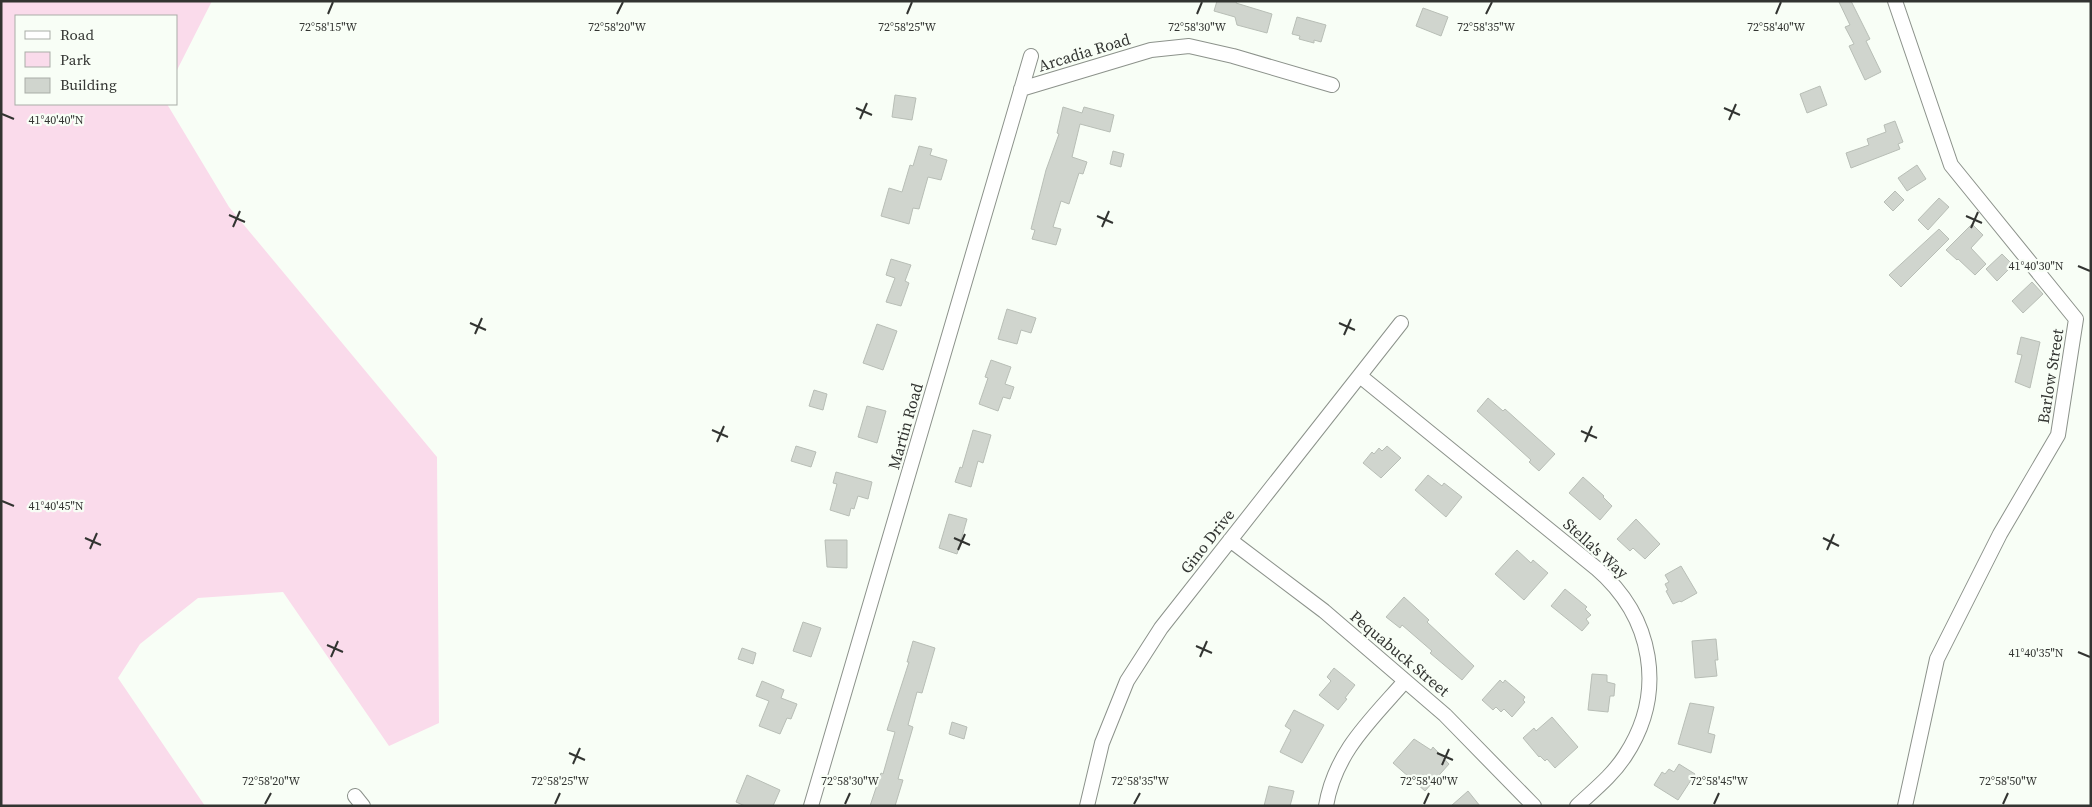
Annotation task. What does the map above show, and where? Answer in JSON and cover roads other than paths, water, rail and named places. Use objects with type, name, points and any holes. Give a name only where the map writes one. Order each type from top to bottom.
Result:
[{"type":"street","name":"Barlow Street","points":[[1895,1],[1951,165],[2076,319],[2058,435],[2000,534],[1938,659],[1906,806]]},
{"type":"street","name":"Arcadia Road","points":[[1021,89],[1151,50],[1189,46],[1233,56],[1332,84]]},
{"type":"street","name":"Martin Road","points":[[811,806],[1031,56]]},
{"type":"street","name":"Gino Drive","points":[[1087,806],[1102,743],[1126,681],[1161,628],[1401,324]]},
{"type":"street","name":"Stella's Way","points":[[1360,376],[1596,568],[1618,591],[1636,618],[1646,644],[1649,668],[1643,716],[1636,737],[1624,758],[1608,777],[1577,806]]},
{"type":"street","name":"Pequabuck Street","points":[[1230,540],[1324,611],[1460,728],[1534,806]]},
{"type":"street","points":[[1326,806],[1332,778],[1342,757],[1359,733],[1405,680]]}]
